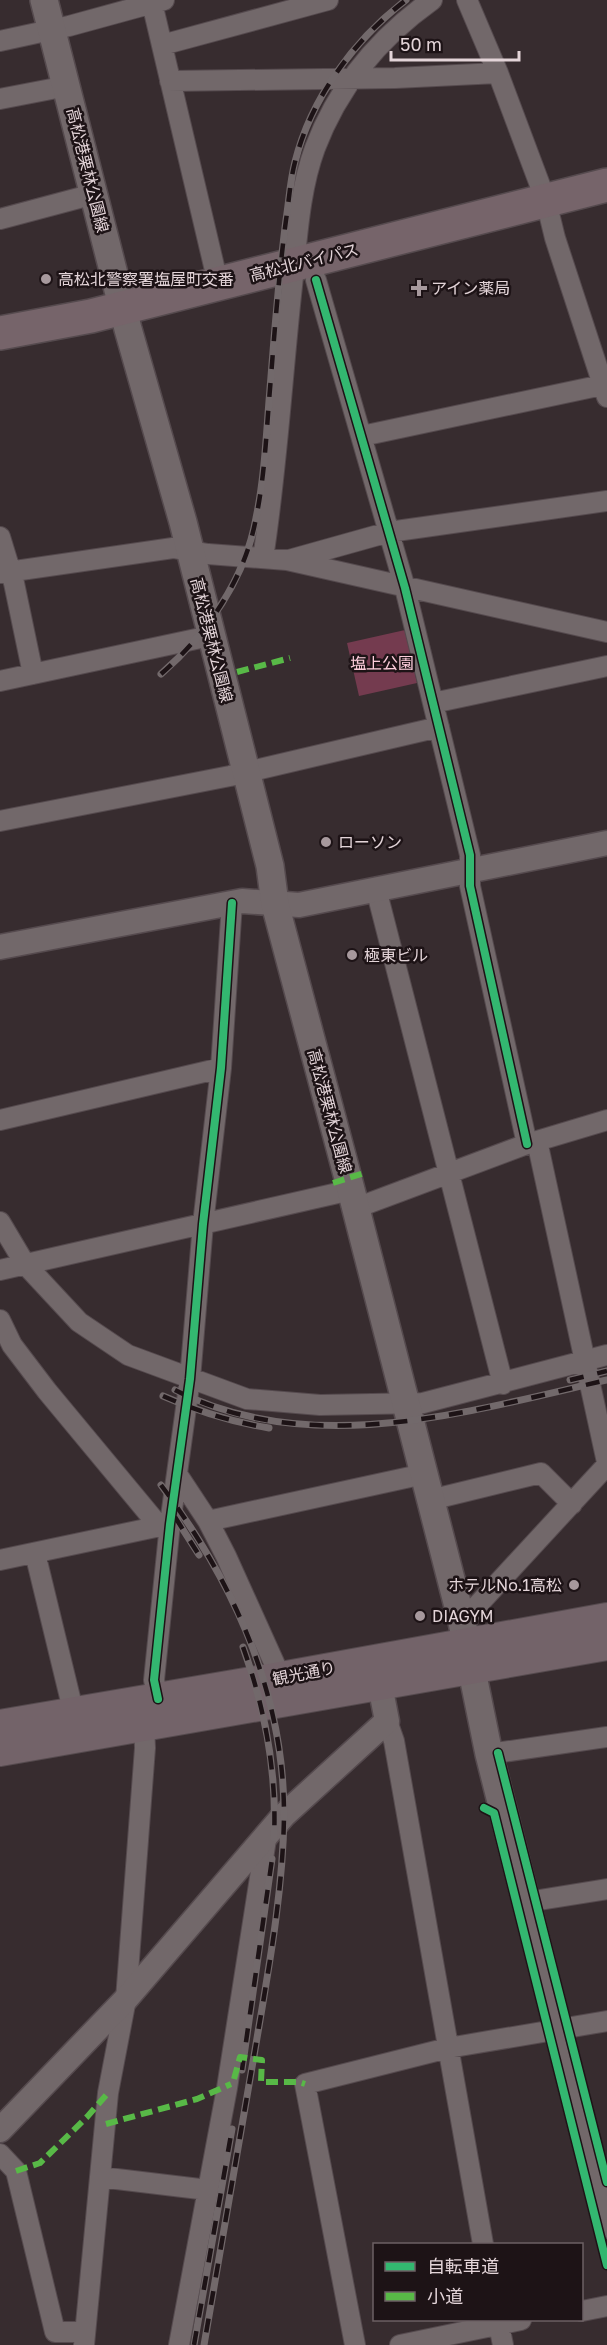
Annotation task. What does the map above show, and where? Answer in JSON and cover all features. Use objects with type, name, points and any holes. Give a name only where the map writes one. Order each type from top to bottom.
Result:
[{"type":"highway","name":"高松北バイパス","points":[[0,352],[125,318],[301,277],[549,212],[607,185]]},
{"type":"highway","name":"高松北バイパス","points":[[549,212],[607,208]]},
{"type":"highway","name":"高松北バイパス","points":[[0,333],[125,318],[218,283],[301,277]]},
{"type":"main road","name":"高松港栗林公園線","points":[[44,0],[125,318],[190,550],[270,866],[275,904],[354,1199],[424,1474],[467,1645],[489,1754],[607,2224]]},
{"type":"main road","name":"観光通り","points":[[0,1750],[281,1678],[607,1619]]},
{"type":"main road","name":"観光通り","points":[[0,1726],[74,1714],[151,1712],[380,1685],[467,1645],[607,1644]]},
{"type":"street","points":[[162,45],[328,0]]},
{"type":"street","points":[[263,558],[301,277],[303,201],[315,150],[335,105],[372,53],[395,29],[432,0]]},
{"type":"street","points":[[362,436],[606,388],[549,212],[498,73],[467,0]]},
{"type":"street","points":[[0,41],[158,2],[162,45],[218,283]]},
{"type":"street","points":[[170,81],[498,73]]},
{"type":"street","points":[[0,99],[67,86]]},
{"type":"street","points":[[0,219],[94,194]]},
{"type":"street","points":[[301,277],[362,436],[405,588],[470,855],[470,886],[586,1360],[607,1464],[489,1590],[467,1645]]},
{"type":"street","points":[[287,560],[389,532],[607,501]]},
{"type":"street","points":[[0,537],[5,572],[33,674]]},
{"type":"street","points":[[5,572],[173,548],[208,554],[287,560],[607,632]]},
{"type":"street","points":[[0,681],[210,636]]},
{"type":"street","points":[[433,703],[607,666]]},
{"type":"street","points":[[0,821],[246,772],[439,727]]},
{"type":"street","points":[[0,947],[242,901],[300,905],[607,843]]},
{"type":"street","points":[[376,889],[503,1384]]},
{"type":"street","points":[[0,2154],[16,2171],[55,2332],[84,2338],[108,2093],[126,1999],[145,1748],[154,1680],[164,1525],[177,1474],[190,1379],[203,1224],[221,1068],[232,903]]},
{"type":"street","points":[[0,1120],[221,1068]]},
{"type":"street","points":[[0,1270],[203,1224],[354,1199],[448,1173],[532,1143],[607,1120]]},
{"type":"street","points":[[0,1222],[25,1264],[79,1322],[128,1355],[247,1399],[320,1405],[423,1403],[503,1384],[607,1355]]},
{"type":"street","points":[[0,1320],[12,1345],[47,1391],[164,1525]]},
{"type":"street","points":[[430,1500],[541,1473],[572,1504]]},
{"type":"street","points":[[177,1474],[208,1521],[248,1601],[281,1678]]},
{"type":"street","points":[[208,1521],[424,1474]]},
{"type":"street","points":[[0,1560],[164,1525]]},
{"type":"street","points":[[35,1553],[74,1714]]},
{"type":"street","points":[[380,1685],[387,1721],[394,1741],[483,2243]]},
{"type":"street","points":[[0,2130],[126,1999],[284,1815],[387,1721]]},
{"type":"street","points":[[489,1754],[607,1737]]},
{"type":"street","points":[[179,2345],[228,2076],[267,1833]]},
{"type":"street","points":[[527,1902],[607,1889]]},
{"type":"street","points":[[355,2345],[305,2084],[448,2048],[607,2021]]},
{"type":"street","points":[[100,2177],[208,2190]]},
{"type":"street","points":[[583,2311],[607,2306]]},
{"type":"street","points":[[399,2345],[498,2321],[503,2345]]},
{"type":"green space","name":"塩上公園","points":[[405,630],[417,683],[359,696],[347,643]]},
{"type":"railway","points":[[161,674],[194,641],[222,604],[251,541],[263,475],[278,288],[286,220],[293,169],[302,138],[323,93],[352,52],[369,33],[406,0]]},
{"type":"railway","points":[[570,1380],[607,1371]]},
{"type":"railway","points":[[175,1390],[227,1411],[280,1422],[334,1426],[389,1423],[445,1415],[500,1405],[607,1380]]},
{"type":"railway","points":[[163,1396],[215,1415],[269,1428]]},
{"type":"railway","points":[[161,1485],[211,1560],[250,1640],[275,1725],[282,1770],[284,1815],[278,1904],[204,2345]]},
{"type":"railway","points":[[175,1517],[199,1555]]},
{"type":"railway","points":[[243,1647],[258,1694],[268,1741],[274,1790],[274,1838]]},
{"type":"railway","points":[[242,2070],[272,1859]]},
{"type":"railway","points":[[194,2345],[232,2129]]},
{"type":"marked path","points":[[237,672],[290,658]]},
{"type":"marked path","points":[[333,1183],[364,1173]]},
{"type":"marked path","points":[[234,2079],[240,2057],[262,2060],[261,2082],[305,2084]]},
{"type":"marked path","points":[[106,2124],[197,2099],[231,2084]]},
{"type":"marked path","points":[[16,2171],[40,2163],[108,2093]]},
{"type":"cycle path","points":[[316,280],[405,588],[470,855],[470,886],[527,1144]]},
{"type":"cycle path","points":[[158,1699],[154,1680],[170,1524],[190,1379],[203,1224],[221,1068],[232,903]]},
{"type":"cycle path","points":[[498,1753],[607,2182]]},
{"type":"cycle path","points":[[484,1808],[494,1813],[607,2265]]},
{"type":"place","name":"高松北警察署塩屋町交番","points":[[46,279]]},
{"type":"place","name":"アイン薬局","points":[[419,288]]},
{"type":"place","name":"ローソン","points":[[326,842]]},
{"type":"place","name":"極東ビル","points":[[352,955]]},
{"type":"place","name":"ホテルNo.1高松","points":[[574,1585]]},
{"type":"place","name":"DIAGYM","points":[[420,1616]]}]
